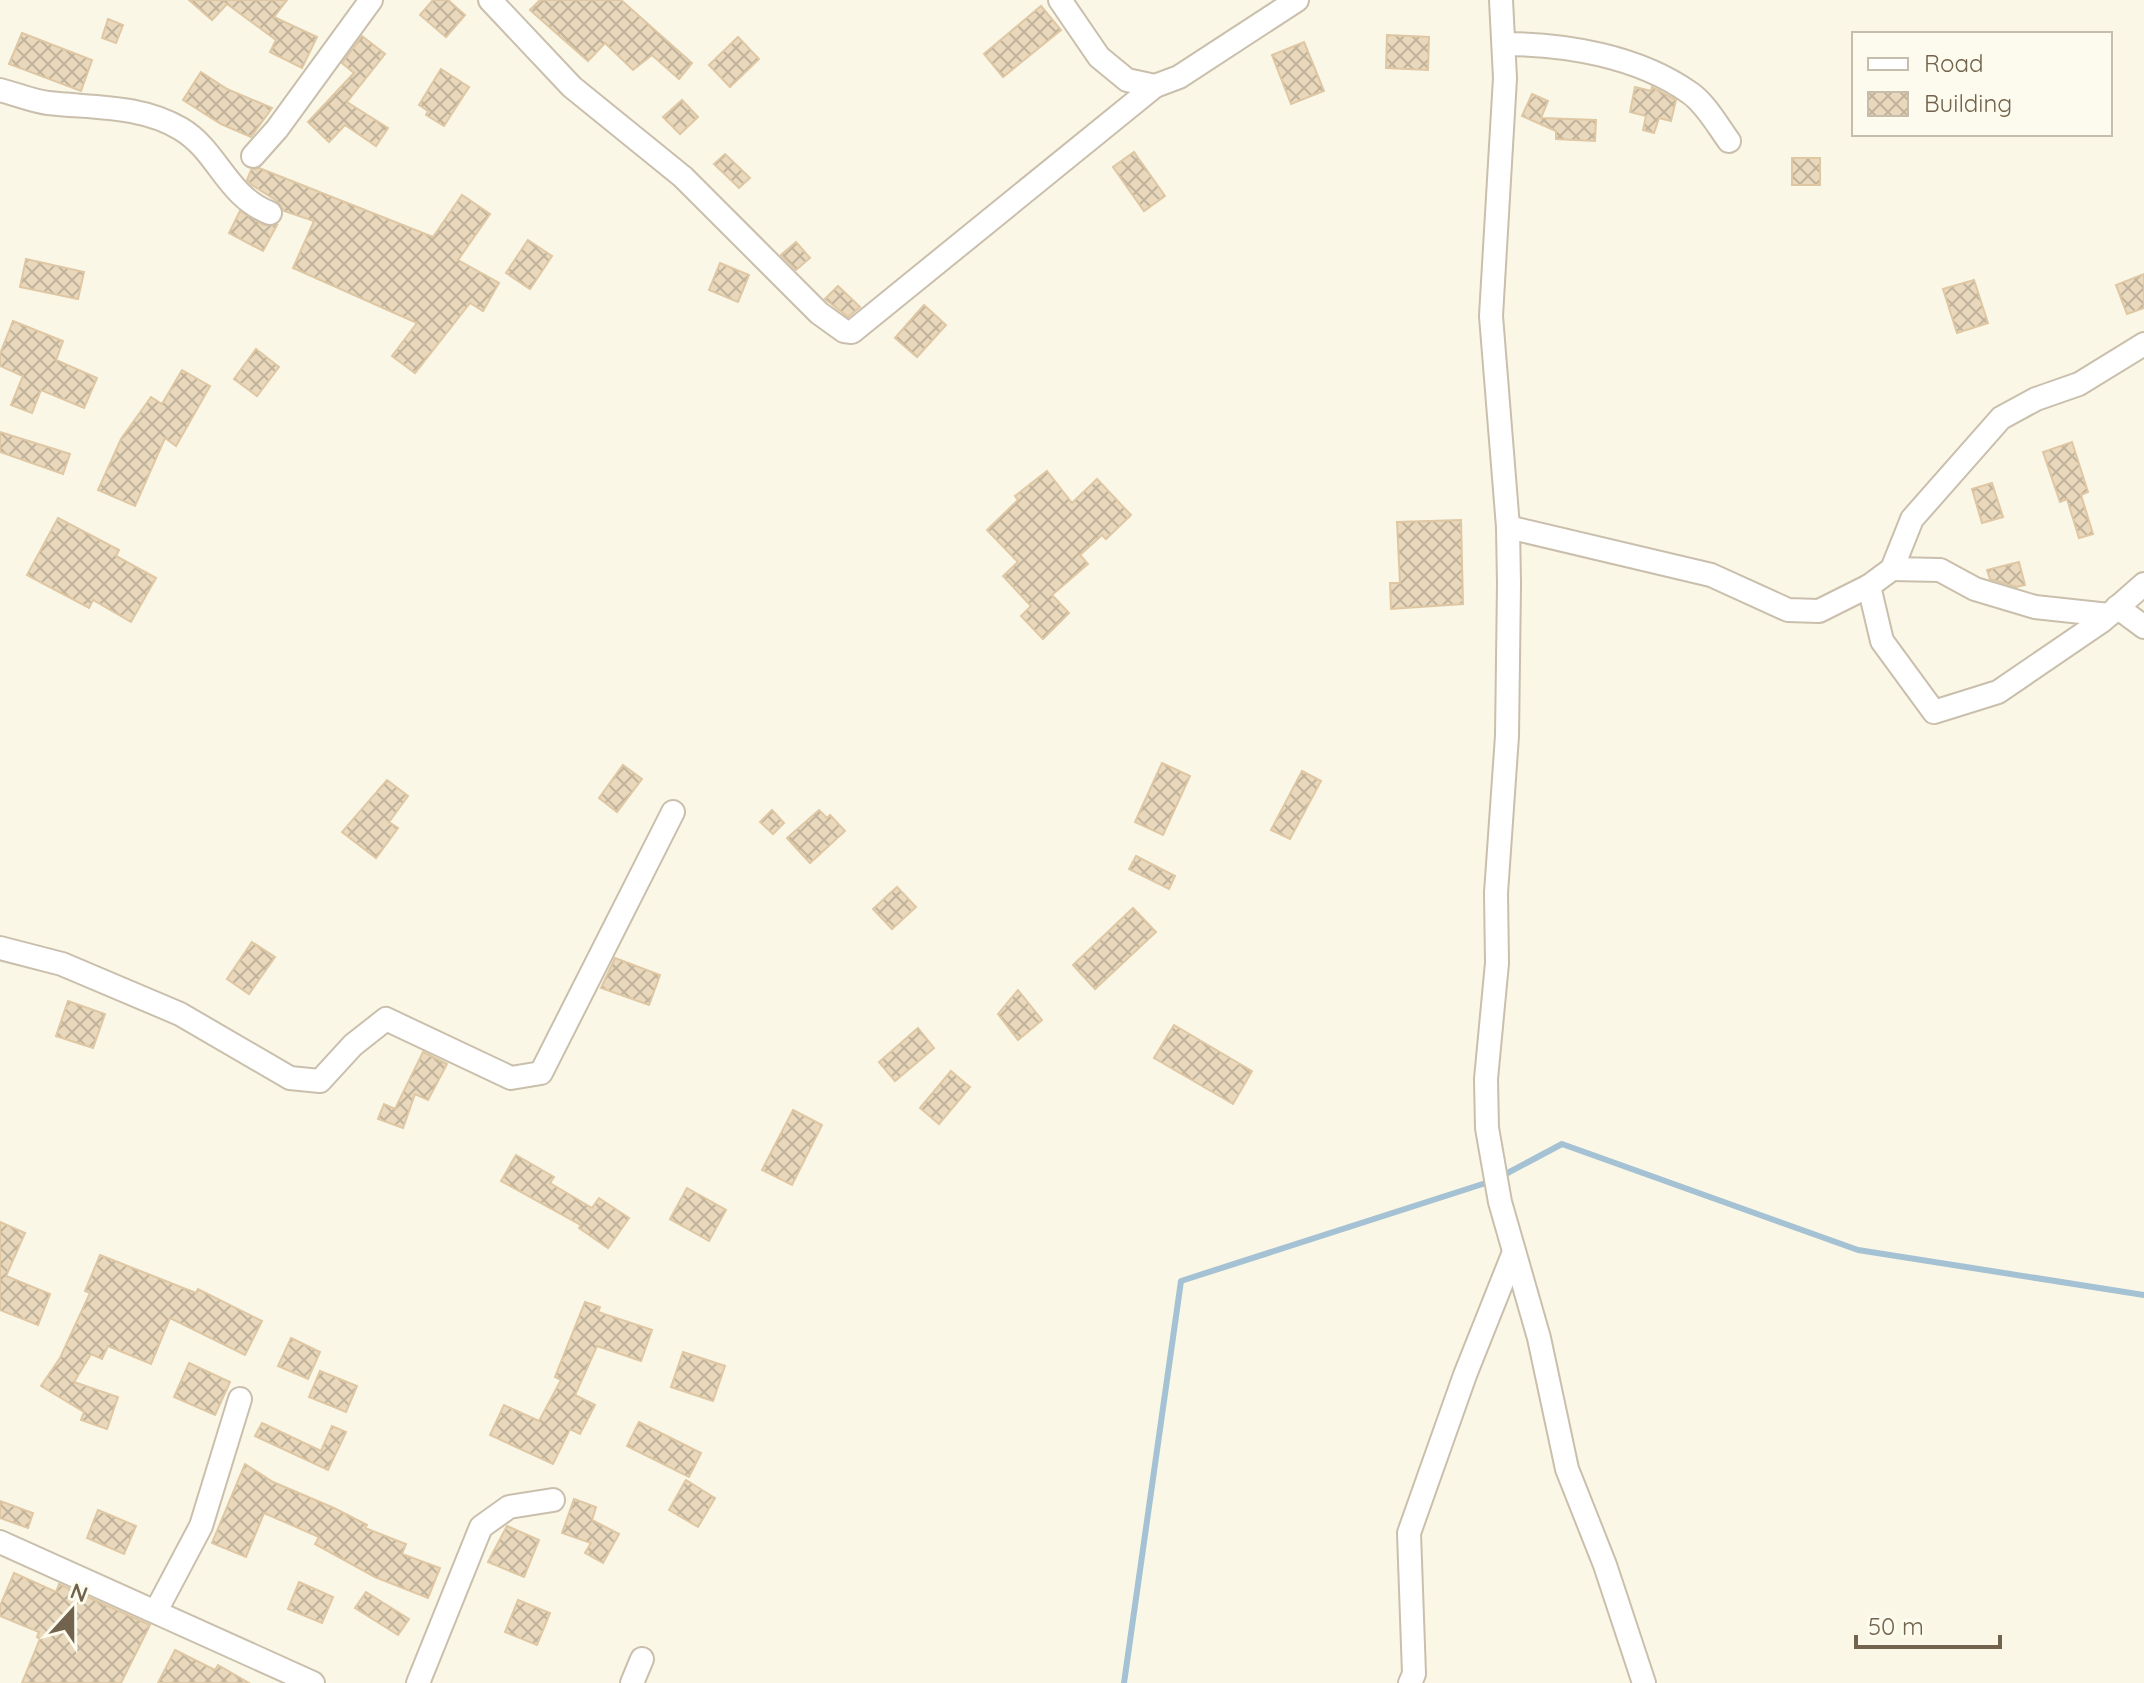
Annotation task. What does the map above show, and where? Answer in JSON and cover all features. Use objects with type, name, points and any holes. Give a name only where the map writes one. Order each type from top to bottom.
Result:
[{"type":"street","points":[[253,156],[277,129],[371,0]]},
{"type":"street","points":[[490,0],[572,87],[683,177],[819,313],[844,331],[852,332],[1155,86],[1179,77],[1297,0]]},
{"type":"street","points":[[1060,0],[1099,57],[1127,80],[1155,86]]},
{"type":"street","points":[[1501,0],[1505,78],[1491,316],[1508,527],[1507,736],[1496,893],[1497,963],[1486,1079],[1487,1128],[1514,1252],[1539,1338],[1567,1469],[1605,1565],[1644,1683]]},
{"type":"street","points":[[1504,44],[1549,44],[1634,65],[1691,93],[1729,141]]},
{"type":"street","points":[[0,90],[46,102],[93,105],[158,118],[183,130],[249,205],[270,213]]},
{"type":"street","points":[[1508,527],[1711,575],[1788,610],[1819,611],[1869,586],[1892,569],[1912,519],[2001,418],[2036,399],[2079,384],[2144,344]]},
{"type":"street","points":[[1892,569],[1940,570],[1975,589],[2035,607],[2113,611],[2144,627]]},
{"type":"street","points":[[1869,586],[1882,641],[1934,712],[1998,692],[2113,611],[2144,584]]},
{"type":"street","points":[[0,948],[62,964],[180,1014],[290,1078],[320,1081],[353,1045],[386,1019],[511,1078],[541,1073],[673,812]]},
{"type":"street","points":[[1410,1683],[1414,1674],[1409,1533],[1465,1375],[1514,1252]]},
{"type":"street","points":[[156,1611],[201,1526],[240,1399]]},
{"type":"street","points":[[418,1683],[481,1527],[509,1507],[553,1500]]},
{"type":"street","points":[[0,1542],[313,1683]]},
{"type":"street","points":[[632,1683],[642,1659]]},
{"type":"building","points":[[189,0],[287,0],[274,17],[317,37],[302,68],[270,52],[276,40],[227,4],[212,20]]},
{"type":"building","points":[[433,0],[448,0],[465,15],[446,37],[420,15]]},
{"type":"building","points":[[540,0],[621,0],[692,63],[679,79],[652,55],[633,70],[605,43],[588,61],[530,10]]},
{"type":"building","points":[[1041,6],[1061,30],[1003,77],[984,54]]},
{"type":"building","points":[[108,19],[123,25],[116,43],[102,38]]},
{"type":"building","points":[[22,33],[92,60],[81,91],[9,64]]},
{"type":"building","points":[[1387,35],[1429,37],[1428,70],[1386,68]]},
{"type":"building","points":[[362,36],[385,54],[347,102],[388,128],[376,146],[345,125],[329,142],[308,122],[354,73],[342,63]]},
{"type":"building","points":[[738,37],[759,59],[730,87],[709,65]]},
{"type":"building","points":[[1304,42],[1324,91],[1291,104],[1272,55]]},
{"type":"building","points":[[441,69],[469,87],[444,126],[426,115],[428,111],[419,105]]},
{"type":"building","points":[[201,72],[227,89],[272,108],[251,137],[221,124],[183,100]]},
{"type":"building","points":[[1635,87],[1651,91],[1652,87],[1676,100],[1671,121],[1659,118],[1654,133],[1643,130],[1646,116],[1630,112]]},
{"type":"building","points":[[1532,94],[1548,101],[1541,118],[1596,120],[1595,141],[1556,139],[1556,131],[1522,116]]},
{"type":"building","points":[[682,100],[698,117],[680,134],[663,117]]},
{"type":"building","points":[[1134,152],[1165,196],[1144,211],[1113,167]]},
{"type":"building","points":[[725,154],[750,178],[739,188],[714,164]]},
{"type":"building","points":[[1792,158],[1820,158],[1820,185],[1792,185]]},
{"type":"building","points":[[259,168],[433,237],[462,195],[490,214],[458,260],[499,283],[483,311],[470,303],[415,373],[392,356],[417,323],[293,268],[314,221],[284,211],[277,201],[252,185],[247,180],[251,170]]},
{"type":"building","points":[[240,211],[264,225],[277,225],[263,251],[229,233]]},
{"type":"building","points":[[528,240],[552,256],[530,289],[506,273]]},
{"type":"building","points":[[796,242],[810,258],[796,270],[781,255]]},
{"type":"building","points":[[26,259],[84,272],[78,299],[20,287]]},
{"type":"building","points":[[720,263],[749,275],[738,302],[709,290]]},
{"type":"building","points":[[2144,274],[2144,308],[2127,314],[2116,285]]},
{"type":"building","points":[[1974,280],[1988,323],[1957,333],[1943,289]]},
{"type":"building","points":[[838,286],[860,307],[848,317],[825,299]]},
{"type":"building","points":[[924,305],[946,325],[917,357],[895,338]]},
{"type":"building","points":[[13,321],[63,341],[56,360],[97,378],[84,408],[41,390],[32,413],[11,405],[23,376],[0,366],[0,354]]},
{"type":"building","points":[[256,349],[279,367],[257,396],[234,379]]},
{"type":"building","points":[[182,370],[210,386],[176,446],[165,438],[135,506],[98,490],[121,439],[151,397],[162,404]]},
{"type":"building","points":[[0,432],[70,454],[63,474],[0,452]]},
{"type":"building","points":[[2072,442],[2088,492],[2081,495],[2093,534],[2079,538],[2067,499],[2060,502],[2043,452]]},
{"type":"building","points":[[1047,471],[1072,503],[1097,479],[1131,515],[1106,539],[1102,535],[1080,555],[1088,564],[1052,595],[1069,613],[1043,639],[1021,616],[1031,606],[1003,576],[1018,562],[987,530],[1018,500],[1015,496]]},
{"type":"building","points":[[1992,483],[2003,517],[1982,523],[1972,489]]},
{"type":"building","points":[[58,518],[119,550],[116,556],[156,578],[131,622],[93,600],[89,608],[27,575]]},
{"type":"building","points":[[1461,520],[1463,604],[1391,609],[1390,583],[1400,583],[1397,522]]},
{"type":"building","points":[[2019,562],[2025,585],[2016,587],[1990,579],[1987,570]]},
{"type":"building","points":[[1162,763],[1190,776],[1163,835],[1135,822]]},
{"type":"building","points":[[623,765],[642,779],[617,812],[599,798]]},
{"type":"building","points":[[1302,771],[1321,781],[1290,839],[1271,830]]},
{"type":"building","points":[[387,780],[408,796],[389,822],[398,828],[376,858],[342,832]]},
{"type":"building","points":[[772,810],[784,823],[773,834],[760,822]]},
{"type":"building","points":[[819,810],[827,818],[830,815],[845,831],[810,863],[787,838]]},
{"type":"building","points":[[1136,856],[1175,876],[1169,889],[1129,869]]},
{"type":"building","points":[[897,887],[916,907],[892,929],[873,909]]},
{"type":"building","points":[[1133,908],[1156,932],[1095,989],[1073,965]]},
{"type":"building","points":[[252,942],[275,957],[249,994],[227,979]]},
{"type":"building","points":[[615,958],[660,975],[649,1005],[601,988]]},
{"type":"building","points":[[1018,990],[1042,1020],[1018,1040],[998,1014]]},
{"type":"building","points":[[68,1001],[105,1014],[93,1048],[56,1036]]},
{"type":"building","points":[[1174,1025],[1252,1071],[1233,1104],[1154,1058]]},
{"type":"building","points":[[918,1028],[934,1048],[895,1081],[879,1062]]},
{"type":"building","points":[[423,1052],[447,1064],[428,1100],[415,1094],[403,1128],[378,1119],[384,1104],[395,1109]]},
{"type":"building","points":[[951,1071],[970,1087],[939,1124],[920,1108]]},
{"type":"building","points":[[793,1110],[822,1125],[792,1185],[762,1170]]},
{"type":"building","points":[[516,1155],[554,1177],[550,1183],[592,1208],[599,1198],[629,1218],[608,1248],[579,1228],[581,1225],[501,1181]]},
{"type":"building","points":[[687,1188],[726,1210],[709,1241],[670,1219]]},
{"type":"building","points":[[0,1222],[25,1233],[6,1276],[50,1294],[38,1325],[0,1310]]},
{"type":"building","points":[[100,1255],[196,1293],[198,1289],[262,1321],[245,1355],[170,1318],[151,1364],[108,1346],[102,1359],[91,1354],[74,1382],[118,1397],[107,1429],[81,1420],[84,1412],[41,1386],[60,1358],[90,1293],[85,1291]]},
{"type":"building","points":[[585,1302],[600,1307],[598,1312],[652,1330],[641,1361],[597,1346],[575,1395],[595,1405],[580,1434],[570,1429],[553,1464],[490,1435],[504,1405],[539,1421],[561,1380],[555,1377]]},
{"type":"building","points":[[291,1338],[320,1352],[308,1379],[278,1366]]},
{"type":"building","points":[[683,1352],[725,1366],[713,1401],[671,1387]]},
{"type":"building","points":[[189,1363],[230,1382],[215,1415],[174,1397]]},
{"type":"building","points":[[320,1371],[357,1386],[346,1412],[309,1397]]},
{"type":"building","points":[[639,1422],[701,1453],[689,1477],[627,1446]]},
{"type":"building","points":[[262,1423],[321,1451],[332,1426],[346,1432],[328,1470],[255,1436]]},
{"type":"building","points":[[245,1464],[273,1482],[367,1525],[365,1528],[406,1544],[402,1554],[440,1568],[428,1598],[375,1577],[315,1544],[319,1537],[264,1513],[246,1557],[212,1543]]},
{"type":"building","points":[[686,1480],[715,1498],[698,1527],[669,1510]]},
{"type":"building","points":[[574,1499],[596,1507],[592,1520],[619,1534],[603,1563],[585,1553],[591,1543],[562,1533]]},
{"type":"building","points":[[0,1501],[33,1513],[28,1528],[0,1518]]},
{"type":"building","points":[[98,1510],[136,1526],[124,1554],[87,1538]]},
{"type":"building","points":[[507,1526],[539,1540],[524,1577],[488,1562]]},
{"type":"building","points":[[14,1573],[56,1592],[59,1584],[150,1625],[121,1683],[22,1683],[40,1639],[37,1637],[39,1632],[0,1616],[0,1606]]},
{"type":"building","points":[[299,1582],[333,1597],[322,1623],[288,1609]]},
{"type":"building","points":[[366,1592],[409,1619],[398,1635],[355,1608]]},
{"type":"building","points":[[518,1600],[550,1613],[537,1645],[505,1632]]},
{"type":"building","points":[[175,1650],[215,1670],[218,1665],[249,1683],[158,1683]]},
{"type":"waterway","points":[[1502,1176],[1562,1144],[1858,1250],[2144,1295]]},
{"type":"waterway","points":[[1124,1683],[1181,1281],[1492,1181]]}]
